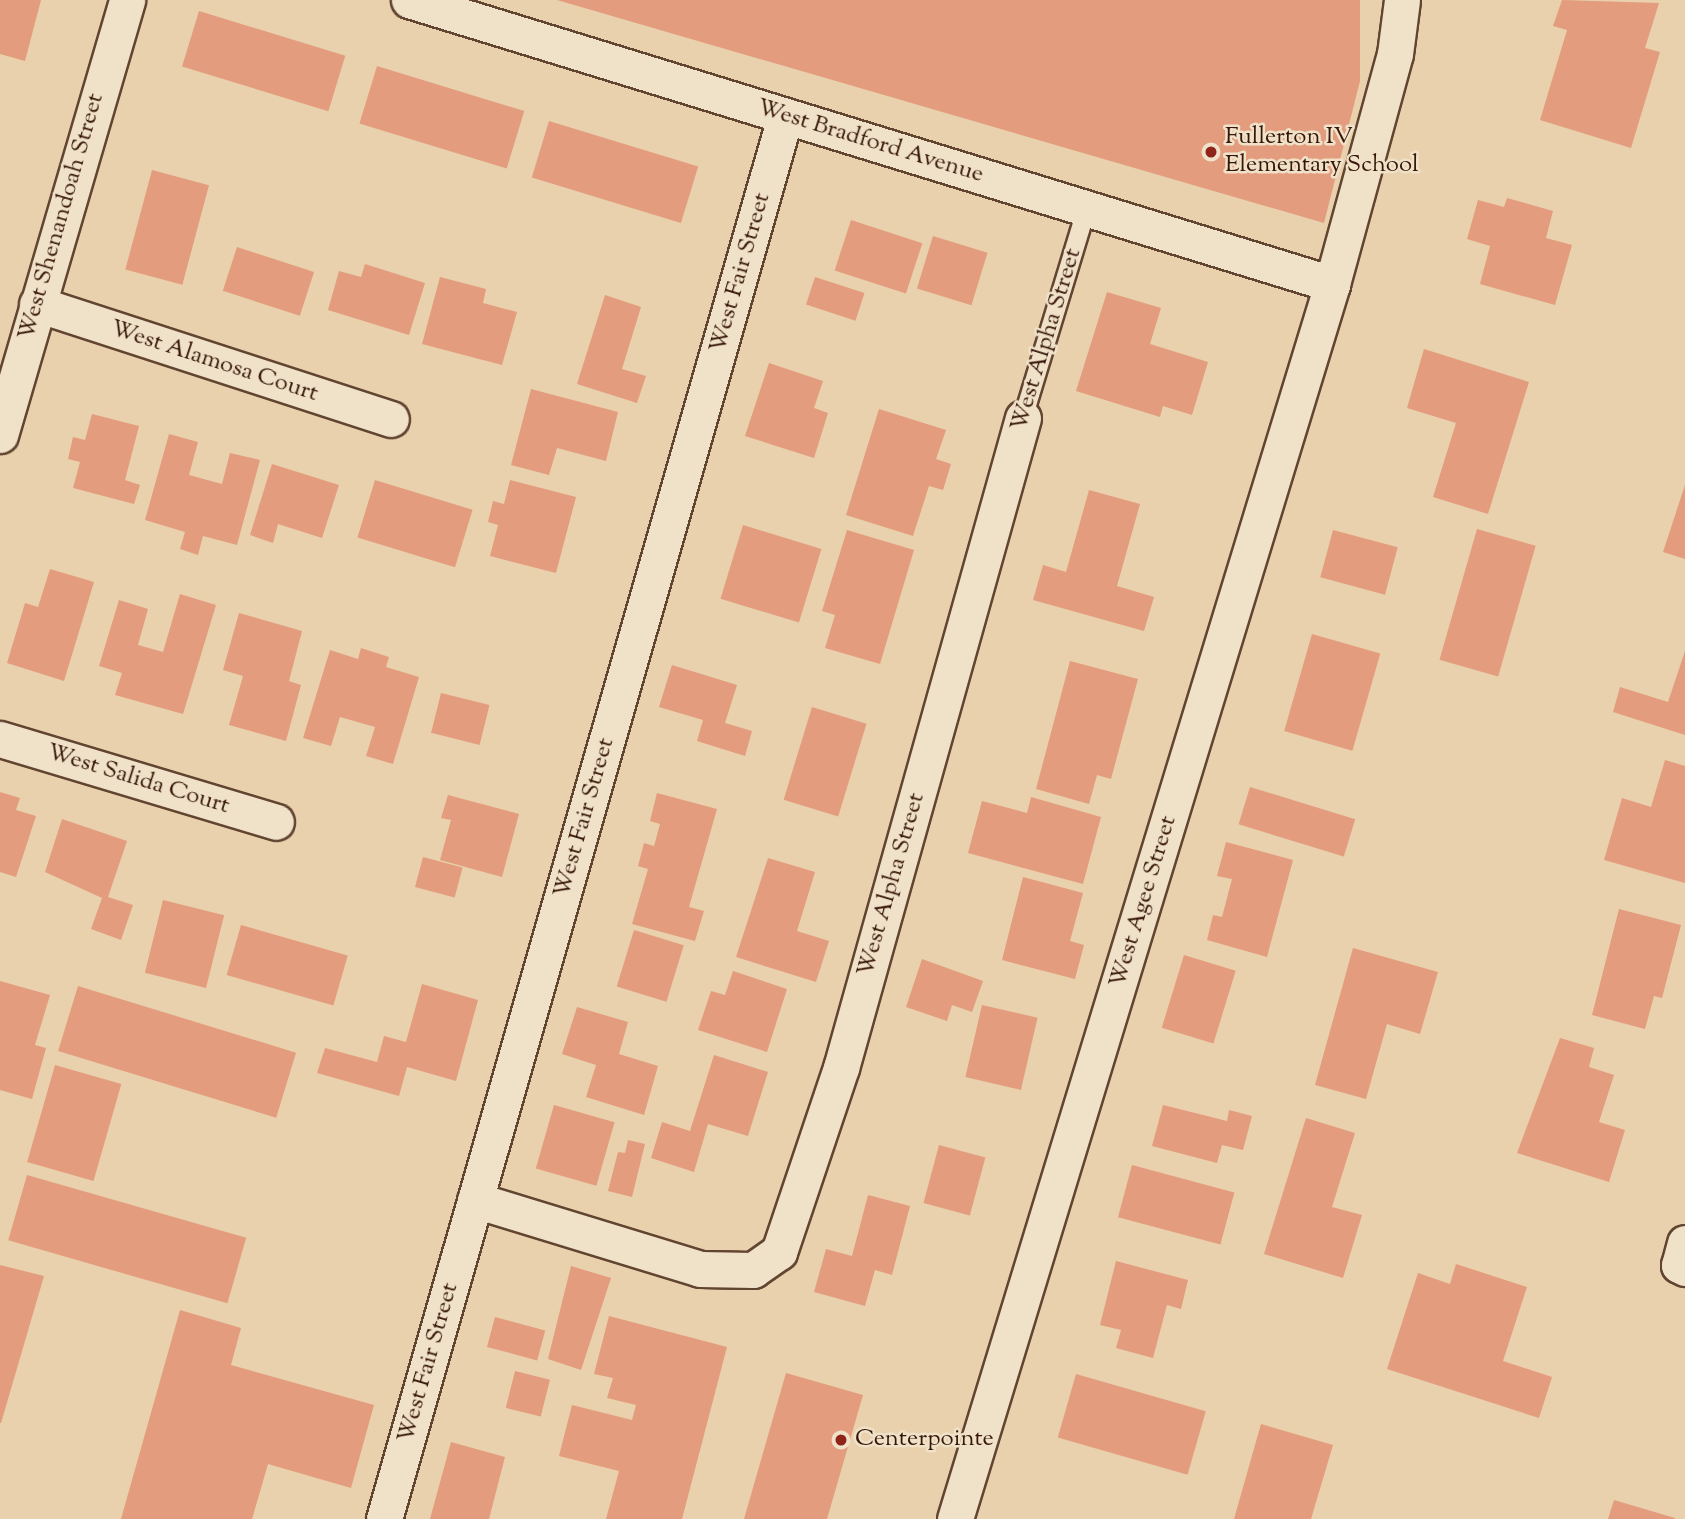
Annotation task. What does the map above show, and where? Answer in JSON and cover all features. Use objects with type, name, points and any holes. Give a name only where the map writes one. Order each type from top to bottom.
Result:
[{"type":"street","name":"West Shenandoah Street","points":[[0,435],[127,0]]},
{"type":"street","name":"West Bradford Avenue","points":[[409,0],[1332,284]]},
{"type":"street","name":"West Agee Street","points":[[955,1519],[1332,284],[1395,54],[1402,0]]},
{"type":"street","name":"West Fair Street","points":[[384,1519],[785,117]]},
{"type":"street","name":"West Alamosa Court","points":[[37,304],[391,419]]},
{"type":"street","name":"West Alpha Street","points":[[475,1200],[700,1269],[754,1270],[779,1252],[841,1068],[1023,418]]},
{"type":"street","name":"West Salida Court","points":[[0,739],[276,822]]},
{"type":"lane","name":"West Alpha Street","points":[[1023,418],[1087,207]]},
{"type":"building","points":[[0,0],[41,0],[25,61],[0,54]]},
{"type":"building","name":"Fullerton IV Elementary School","points":[[557,0],[1360,0],[1360,81],[1324,223]]},
{"type":"building","points":[[1562,0],[1659,3],[1645,48],[1660,52],[1631,148],[1540,120],[1567,30],[1553,26]]},
{"type":"building","points":[[199,11],[345,56],[328,111],[182,66]]},
{"type":"building","points":[[377,66],[524,111],[507,168],[359,123]]},
{"type":"building","points":[[549,121],[698,167],[681,223],[532,177]]},
{"type":"building","points":[[152,170],[209,185],[182,285],[125,269]]},
{"type":"building","points":[[1507,198],[1553,211],[1546,238],[1572,245],[1555,305],[1480,284],[1490,246],[1467,239],[1478,200],[1504,207]]},
{"type":"building","points":[[851,220],[922,243],[906,294],[835,270]]},
{"type":"building","points":[[933,236],[988,253],[971,305],[917,289]]},
{"type":"building","points":[[237,247],[314,272],[300,316],[223,291]]},
{"type":"building","points":[[365,264],[425,283],[409,335],[328,310],[339,271],[361,277]]},
{"type":"building","points":[[440,277],[486,289],[483,303],[517,312],[502,365],[422,344]]},
{"type":"building","points":[[815,277],[864,293],[855,321],[806,305]]},
{"type":"building","points":[[1107,292],[1161,308],[1150,344],[1208,362],[1192,415],[1163,406],[1160,417],[1076,391]]},
{"type":"building","points":[[605,295],[641,307],[622,369],[646,376],[637,403],[577,384]]},
{"type":"building","points":[[1424,349],[1529,382],[1488,514],[1433,497],[1456,423],[1407,408]]},
{"type":"building","points":[[769,363],[823,381],[814,408],[828,413],[814,458],[745,436]]},
{"type":"building","points":[[531,389],[618,412],[606,461],[557,448],[549,475],[511,465]]},
{"type":"building","points":[[879,409],[946,430],[936,459],[951,464],[943,490],[929,486],[913,536],[846,515]]},
{"type":"building","points":[[92,414],[139,426],[125,480],[140,485],[134,504],[73,488],[80,462],[68,459],[73,437],[85,440]]},
{"type":"building","points":[[169,434],[198,442],[189,475],[222,484],[230,453],[260,460],[237,545],[203,536],[198,555],[180,549],[185,532],[145,520]]},
{"type":"building","points":[[272,464],[339,485],[322,538],[278,524],[273,543],[250,535]]},
{"type":"building","points":[[375,480],[473,510],[455,567],[357,537]]},
{"type":"building","points":[[510,480],[576,497],[556,573],[490,556],[498,525],[488,522],[493,501],[504,504]]},
{"type":"building","points":[[1685,485],[1685,559],[1663,552]]},
{"type":"building","points":[[1089,490],[1140,504],[1117,586],[1154,597],[1144,631],[1033,600],[1043,565],[1066,572]]},
{"type":"building","points":[[743,525],[821,549],[799,623],[720,599]]},
{"type":"building","points":[[1477,529],[1536,546],[1498,677],[1440,660]]},
{"type":"building","points":[[847,530],[914,550],[880,664],[825,648],[835,615],[822,611]]},
{"type":"building","points":[[1333,530],[1398,547],[1385,595],[1320,577]]},
{"type":"building","points":[[50,569],[94,582],[64,681],[7,663],[25,603],[38,607]]},
{"type":"building","points":[[180,594],[216,605],[183,714],[115,695],[122,673],[99,666],[119,600],[148,609],[138,645],[163,652]]},
{"type":"building","points":[[239,613],[302,631],[289,681],[301,685],[286,741],[229,725],[243,676],[223,670]]},
{"type":"building","points":[[1312,634],[1380,654],[1352,751],[1284,731]]},
{"type":"building","points":[[361,648],[389,657],[386,667],[419,677],[393,764],[366,756],[375,727],[340,717],[331,746],[303,738],[330,650],[358,659]]},
{"type":"building","points":[[1685,651],[1685,735],[1613,712],[1620,687],[1668,702]]},
{"type":"building","points":[[1070,661],[1138,679],[1111,779],[1097,775],[1089,804],[1036,789]]},
{"type":"building","points":[[672,665],[737,685],[725,723],[752,731],[745,756],[697,741],[703,720],[659,707]]},
{"type":"building","points":[[441,693],[490,705],[480,745],[431,733]]},
{"type":"building","points":[[812,707],[867,724],[838,816],[784,800]]},
{"type":"building","points":[[1665,760],[1685,766],[1685,883],[1604,860],[1622,798],[1651,807]]},
{"type":"building","points":[[1250,787],[1355,819],[1344,856],[1239,824]]},
{"type":"building","points":[[0,792],[20,798],[16,810],[36,816],[16,877],[0,872]]},
{"type":"building","points":[[657,793],[717,809],[689,907],[704,911],[695,941],[632,924],[648,869],[638,866],[644,843],[654,846],[660,824],[650,821]]},
{"type":"building","points":[[448,795],[519,814],[502,877],[440,860],[451,820],[441,818]]},
{"type":"building","points":[[1031,797],[1101,817],[1083,884],[968,853],[982,801],[1027,813]]},
{"type":"building","points":[[62,819],[127,841],[108,897],[133,905],[121,940],[91,929],[102,898],[45,872]]},
{"type":"building","points":[[1226,842],[1293,860],[1267,957],[1207,940],[1213,915],[1222,917],[1232,879],[1217,876]]},
{"type":"building","points":[[423,857],[463,868],[455,898],[415,887]]},
{"type":"building","points":[[768,858],[815,872],[797,931],[829,941],[816,982],[736,957]]},
{"type":"building","points":[[1023,877],[1083,893],[1070,941],[1084,945],[1075,979],[1002,960]]},
{"type":"building","points":[[163,900],[224,915],[206,988],[145,973]]},
{"type":"building","points":[[1619,909],[1681,925],[1662,998],[1654,996],[1645,1029],[1592,1015]]},
{"type":"building","points":[[241,925],[348,956],[333,1006],[227,975]]},
{"type":"building","points":[[634,930],[684,945],[666,1002],[617,986]]},
{"type":"building","points":[[1353,948],[1438,972],[1420,1034],[1387,1024],[1366,1099],[1315,1085]]},
{"type":"building","points":[[1184,955],[1236,971],[1213,1043],[1162,1028]]},
{"type":"building","points":[[922,959],[983,981],[972,1012],[952,1005],[947,1021],[906,1007]]},
{"type":"building","points":[[733,971],[787,989],[767,1052],[698,1030],[711,991],[725,995]]},
{"type":"building","points":[[0,981],[50,995],[35,1045],[46,1048],[32,1099],[0,1090]]},
{"type":"building","points":[[422,984],[478,1000],[456,1081],[407,1067],[399,1096],[317,1073],[325,1048],[377,1062],[384,1036],[406,1042]]},
{"type":"building","points":[[78,986],[296,1053],[276,1118],[58,1051]]},
{"type":"building","points":[[982,1005],[1038,1018],[1021,1090],[965,1077]]},
{"type":"building","points":[[577,1007],[628,1022],[619,1054],[658,1066],[644,1115],[586,1097],[596,1065],[562,1054]]},
{"type":"building","points":[[1560,1038],[1594,1048],[1589,1067],[1614,1075],[1599,1122],[1625,1130],[1609,1182],[1517,1153]]},
{"type":"building","points":[[714,1055],[768,1072],[748,1136],[708,1124],[694,1172],[651,1158],[662,1122],[690,1131]]},
{"type":"building","points":[[55,1065],[121,1084],[93,1181],[27,1162]]},
{"type":"building","points":[[554,1105],[615,1122],[596,1186],[536,1168]]},
{"type":"building","points":[[1163,1105],[1227,1121],[1229,1110],[1252,1116],[1243,1150],[1222,1145],[1217,1163],[1152,1146]]},
{"type":"building","points":[[1306,1118],[1355,1133],[1332,1207],[1362,1215],[1343,1278],[1264,1254]]},
{"type":"building","points":[[628,1140],[645,1144],[632,1197],[608,1191],[618,1152],[625,1153]]},
{"type":"building","points":[[939,1145],[985,1157],[970,1215],[923,1203]]},
{"type":"building","points":[[1132,1165],[1234,1192],[1220,1245],[1118,1217]]},
{"type":"building","points":[[27,1175],[246,1238],[227,1303],[8,1240]]},
{"type":"building","points":[[868,1195],[910,1206],[892,1275],[875,1270],[865,1306],[814,1292],[826,1249],[852,1256]]},
{"type":"building","points":[[1116,1261],[1188,1280],[1181,1309],[1167,1305],[1153,1358],[1116,1348],[1121,1330],[1100,1325]]},
{"type":"building","points":[[1456,1264],[1527,1287],[1503,1361],[1552,1377],[1539,1418],[1387,1369],[1418,1273],[1450,1284]]},
{"type":"building","points":[[0,1265],[44,1276],[1,1423],[0,1423]]},
{"type":"building","points":[[571,1266],[611,1278],[581,1370],[548,1359]]},
{"type":"building","points":[[180,1310],[241,1328],[231,1365],[374,1405],[351,1488],[268,1464],[252,1519],[121,1519]]},
{"type":"building","points":[[609,1316],[727,1347],[682,1519],[606,1519],[619,1471],[559,1456],[572,1405],[632,1420],[636,1405],[607,1398],[613,1378],[594,1374]]},
{"type":"building","points":[[495,1317],[545,1330],[537,1360],[487,1347]]},
{"type":"building","points":[[515,1371],[550,1380],[541,1417],[506,1408]]},
{"type":"building","points":[[786,1373],[863,1395],[827,1519],[744,1519]]},
{"type":"building","points":[[1076,1374],[1206,1411],[1188,1475],[1058,1437]]},
{"type":"building","points":[[1261,1424],[1333,1445],[1311,1519],[1234,1519]]},
{"type":"building","points":[[451,1442],[505,1457],[489,1519],[430,1519]]},
{"type":"building","points":[[1614,1500],[1675,1518],[1675,1519],[1608,1519]]},
{"type":"place","name":"Fullerton IV Elementary School","points":[[1211,152]]},
{"type":"place","name":"Centerpointe","points":[[841,1440]]}]
